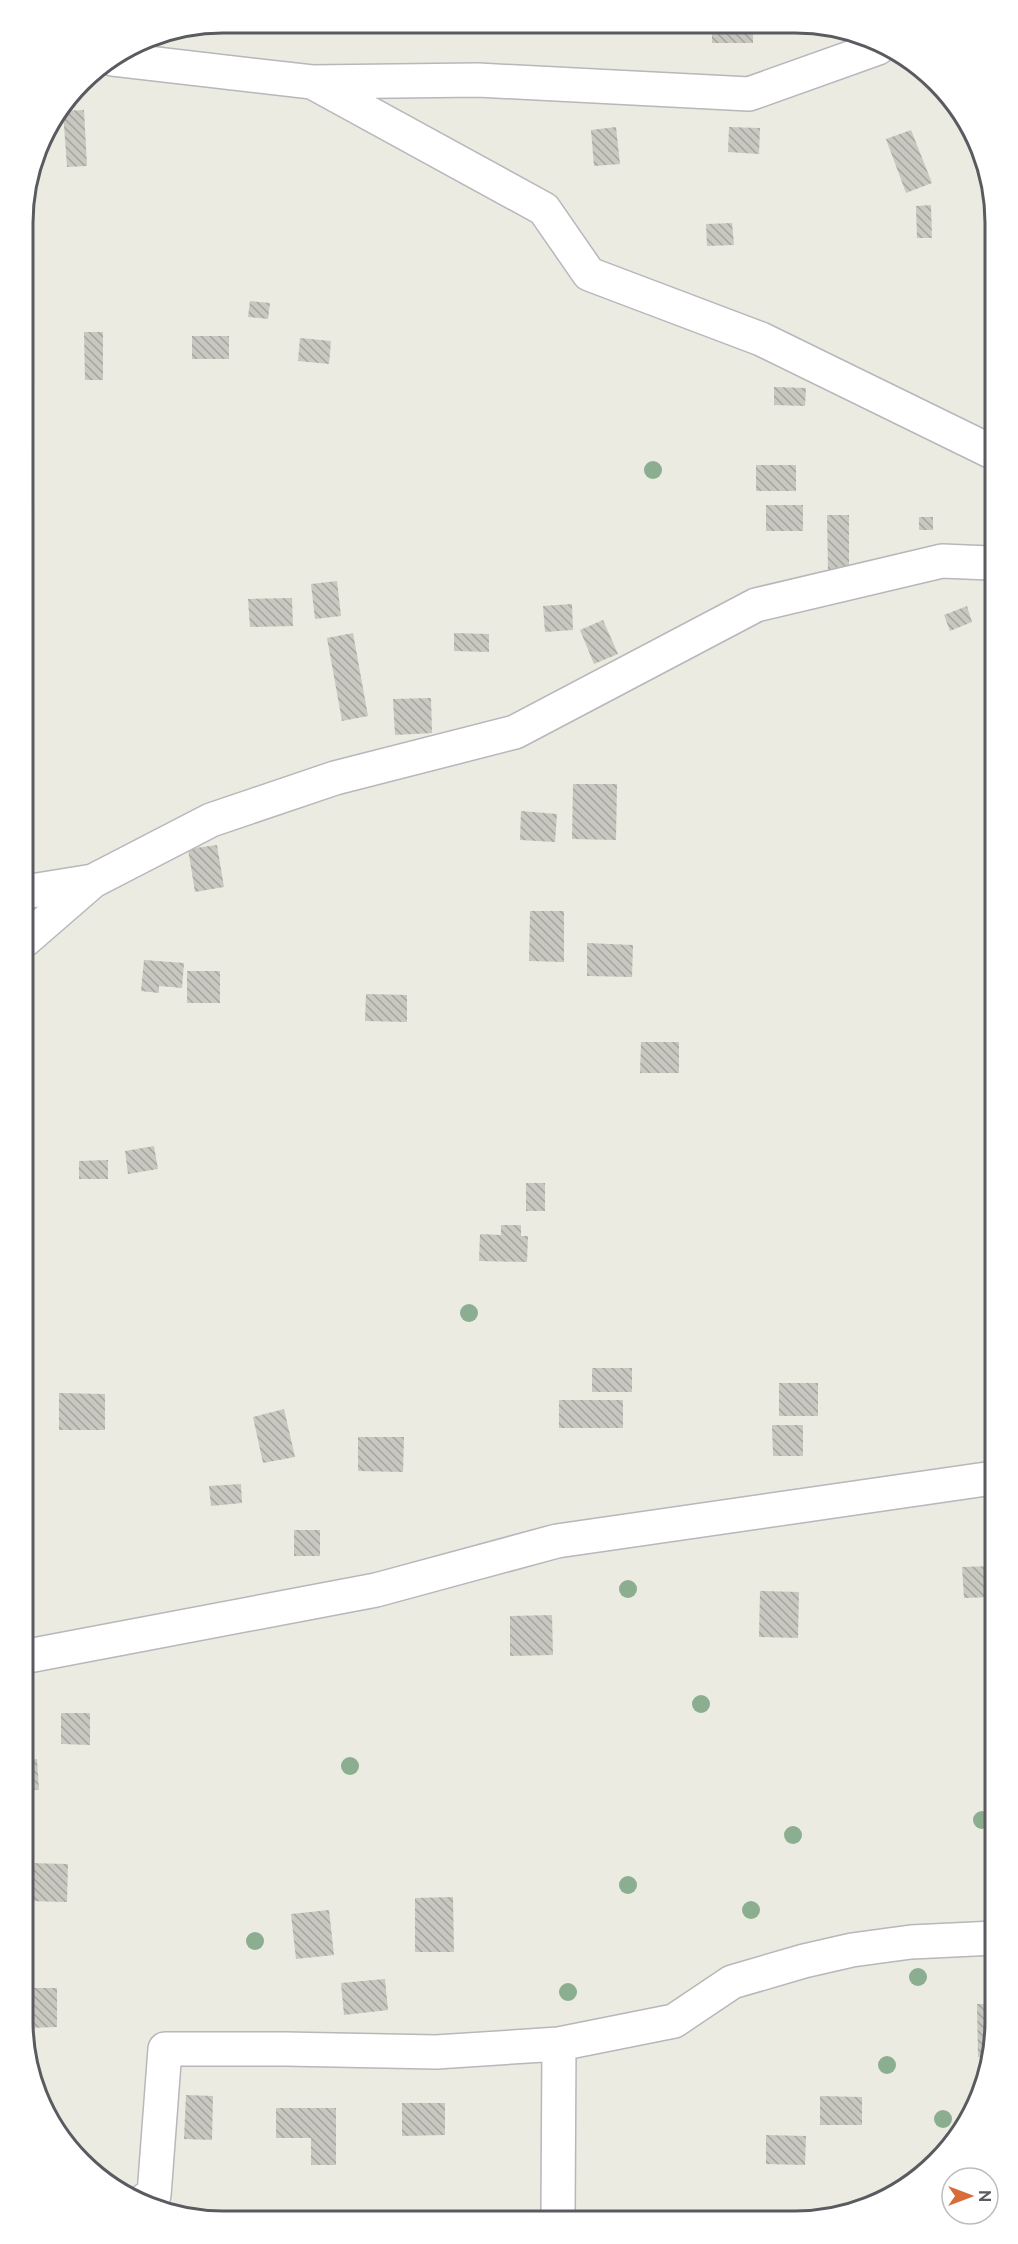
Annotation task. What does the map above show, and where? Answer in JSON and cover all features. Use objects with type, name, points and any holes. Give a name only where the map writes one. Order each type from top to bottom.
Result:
[{"type":"street","points":[[127,60],[312,82],[477,80],[749,94],[872,50]]},
{"type":"street","points":[[312,82],[544,209],[589,274],[761,339],[985,449]]},
{"type":"street","points":[[33,933],[93,881],[211,820],[335,778],[514,732],[756,605],[942,561],[985,563]]},
{"type":"street","points":[[33,891],[93,881]]},
{"type":"street","points":[[33,1655],[376,1590],[557,1541],[985,1479]]},
{"type":"street","points":[[151,2196],[165,2049],[436,2052],[559,2044],[674,2021],[732,1982],[804,1960],[852,1950],[911,1942],[985,1938]]},
{"type":"street","points":[[558,2211],[559,2044]]},
{"type":"building","points":[[712,33],[753,33],[753,43],[712,43]]},
{"type":"building","points":[[84,110],[87,166],[67,167],[64,120],[70,111]]},
{"type":"building","points":[[616,127],[620,164],[594,166],[591,130]]},
{"type":"building","points":[[729,127],[760,128],[759,154],[728,152]]},
{"type":"building","points":[[911,130],[932,183],[906,193],[886,139]]},
{"type":"building","points":[[931,205],[932,238],[917,238],[916,206]]},
{"type":"building","points":[[732,223],[734,245],[707,246],[706,224]]},
{"type":"building","points":[[250,301],[270,303],[268,319],[248,317]]},
{"type":"building","points":[[84,332],[103,332],[103,380],[85,380]]},
{"type":"building","points":[[192,336],[229,336],[229,359],[192,359]]},
{"type":"building","points":[[300,338],[331,341],[329,364],[298,361]]},
{"type":"building","points":[[774,387],[806,388],[805,406],[774,405]]},
{"type":"building","points":[[756,465],[796,465],[796,491],[756,491]]},
{"type":"building","points":[[766,505],[803,505],[803,531],[766,531]]},
{"type":"building","points":[[827,515],[849,515],[849,570],[828,571]]},
{"type":"building","points":[[919,517],[933,517],[933,530],[919,530]]},
{"type":"building","points":[[337,581],[341,616],[315,619],[311,584]]},
{"type":"building","points":[[292,598],[293,626],[250,627],[248,599]]},
{"type":"building","points":[[572,604],[573,630],[545,632],[543,606]]},
{"type":"building","points":[[967,606],[972,622],[950,631],[944,615]]},
{"type":"building","points":[[603,620],[618,654],[594,664],[580,630]]},
{"type":"building","points":[[353,633],[368,716],[342,721],[327,638]]},
{"type":"building","points":[[454,633],[489,634],[489,652],[454,651]]},
{"type":"building","points":[[431,698],[432,733],[395,735],[393,699]]},
{"type":"building","points":[[573,784],[617,784],[616,840],[572,839]]},
{"type":"building","points":[[521,811],[557,814],[555,842],[520,840]]},
{"type":"building","points":[[217,845],[224,887],[195,892],[188,849]]},
{"type":"building","points":[[530,911],[564,911],[564,962],[529,961]]},
{"type":"building","points":[[587,943],[633,945],[632,977],[587,976]]},
{"type":"building","points":[[144,960],[184,963],[182,988],[159,986],[159,993],[141,991]]},
{"type":"building","points":[[187,971],[220,971],[220,1003],[187,1003]]},
{"type":"building","points":[[366,994],[407,995],[407,1022],[365,1021]]},
{"type":"building","points":[[641,1042],[679,1042],[679,1073],[640,1073]]},
{"type":"building","points":[[154,1146],[158,1169],[128,1174],[125,1151]]},
{"type":"building","points":[[108,1160],[108,1179],[79,1179],[79,1161]]},
{"type":"building","points":[[526,1183],[545,1183],[545,1211],[526,1211]]},
{"type":"building","points":[[501,1225],[521,1225],[521,1236],[528,1236],[527,1262],[479,1261],[480,1234],[501,1235]]},
{"type":"building","points":[[592,1368],[632,1368],[632,1392],[592,1392]]},
{"type":"building","points":[[779,1383],[818,1383],[818,1416],[779,1416]]},
{"type":"building","points":[[59,1393],[105,1394],[105,1430],[59,1430]]},
{"type":"building","points":[[559,1400],[623,1400],[623,1428],[559,1428]]},
{"type":"building","points":[[284,1409],[295,1457],[263,1463],[253,1417]]},
{"type":"building","points":[[772,1425],[803,1425],[803,1456],[773,1456]]},
{"type":"building","points":[[358,1437],[404,1437],[403,1472],[358,1471]]},
{"type":"building","points":[[241,1484],[242,1503],[211,1506],[209,1486]]},
{"type":"building","points":[[294,1530],[320,1530],[320,1556],[294,1556]]},
{"type":"building","points":[[985,1566],[985,1597],[964,1598],[962,1567]]},
{"type":"building","points":[[760,1591],[799,1592],[798,1638],[759,1637]]},
{"type":"building","points":[[552,1615],[553,1655],[510,1656],[510,1616]]},
{"type":"building","points":[[61,1713],[90,1713],[90,1745],[61,1744]]},
{"type":"building","points":[[33,1759],[37,1759],[39,1790],[33,1790]]},
{"type":"building","points":[[33,1863],[68,1864],[67,1902],[33,1901]]},
{"type":"building","points":[[453,1897],[454,1952],[415,1952],[415,1898]]},
{"type":"building","points":[[329,1910],[334,1955],[296,1959],[291,1914]]},
{"type":"building","points":[[385,1979],[388,2010],[344,2015],[341,1983]]},
{"type":"building","points":[[33,1988],[57,1988],[57,2027],[34,2028]]},
{"type":"building","points":[[977,2004],[985,2004],[985,2033],[981,2057],[978,2057]]},
{"type":"building","points":[[186,2095],[213,2096],[212,2140],[184,2139]]},
{"type":"building","points":[[820,2096],[862,2097],[862,2125],[820,2125]]},
{"type":"building","points":[[402,2103],[445,2103],[445,2135],[402,2136]]},
{"type":"building","points":[[276,2108],[336,2108],[336,2165],[311,2165],[311,2138],[276,2138]]},
{"type":"building","points":[[766,2135],[806,2136],[805,2165],[766,2164]]}]
